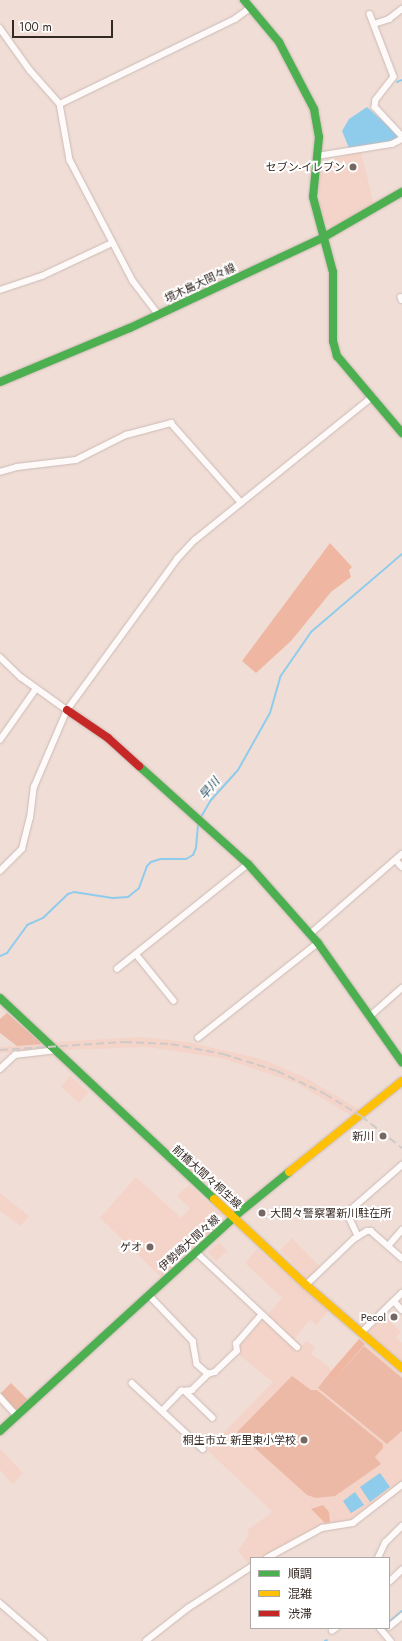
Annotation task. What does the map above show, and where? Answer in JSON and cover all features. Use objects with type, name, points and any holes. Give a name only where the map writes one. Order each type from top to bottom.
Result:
[{"type":"main road","points":[[244,0],[279,42],[304,85],[317,121],[317,156],[313,197],[334,283],[334,348],[341,362],[402,432]]},
{"type":"main road","name":"境木島大間々線","points":[[0,382],[159,315],[324,237],[402,192]]},
{"type":"main road","points":[[67,710],[108,738],[207,825],[248,864],[318,944],[402,1062]]},
{"type":"main road","name":"前橋大間々桐生線","points":[[0,998],[306,1285],[402,1368]]},
{"type":"main road","name":"伊勢崎大間々線","points":[[0,1431],[234,1217],[402,1081]]},
{"type":"street","points":[[60,104],[235,19],[250,8]]},
{"type":"street","points":[[374,24],[389,19],[402,9]]},
{"type":"street","points":[[370,14],[394,78],[376,100],[375,107],[402,136]]},
{"type":"street","points":[[0,28],[30,70],[60,104],[68,152],[112,243],[133,281],[159,315]]},
{"type":"street","points":[[317,156],[330,156],[392,144],[402,139]]},
{"type":"street","points":[[0,290],[42,276],[112,243]]},
{"type":"street","points":[[0,871],[22,849],[30,818],[34,787],[67,710],[182,553],[241,502],[372,397]]},
{"type":"street","points":[[0,472],[17,467],[76,460],[126,435],[171,423],[241,502]]},
{"type":"street","points":[[0,657],[36,689],[67,710]]},
{"type":"street","points":[[0,740],[36,689]]},
{"type":"street","points":[[310,934],[402,854]]},
{"type":"street","points":[[396,860],[402,867]]},
{"type":"street","points":[[117,969],[248,864]]},
{"type":"street","points":[[198,1038],[318,944]]},
{"type":"street","points":[[136,954],[174,1000]]},
{"type":"street","points":[[369,1017],[402,988]]},
{"type":"street","points":[[0,1069],[15,1055],[57,1050]]},
{"type":"street","points":[[358,1237],[347,1213],[402,1165]]},
{"type":"street","points":[[306,1285],[358,1237],[369,1230],[402,1258]]},
{"type":"street","points":[[388,1246],[402,1230]]},
{"type":"street","points":[[196,1252],[260,1315],[297,1347]]},
{"type":"street","points":[[361,1332],[402,1293]]},
{"type":"street","points":[[149,1295],[193,1341],[197,1364],[208,1374]]},
{"type":"street","points":[[394,1301],[402,1310]]},
{"type":"street","points":[[162,1411],[179,1393],[192,1390],[208,1374],[215,1372],[237,1351],[236,1344],[260,1315]]},
{"type":"street","points":[[132,1383],[203,1449]]},
{"type":"street","points":[[186,1392],[213,1418]]},
{"type":"street","points":[[0,1397],[17,1416]]},
{"type":"street","points":[[269,1557],[322,1528],[353,1524],[401,1488]]},
{"type":"street","points":[[378,1557],[385,1543],[402,1526]]},
{"type":"street","points":[[146,1641],[193,1605],[250,1568]]},
{"type":"street","points":[[390,1581],[402,1570]]},
{"type":"street","points":[[0,1603],[44,1641]]},
{"type":"street","points":[[390,1625],[402,1616]]},
{"type":"street","points":[[385,1629],[391,1641]]},
{"type":"shaded area","points":[[361,152],[374,205],[332,227],[326,224],[320,206],[319,180],[322,166],[336,158]]},
{"type":"shaded area","points":[[330,543],[352,567],[349,570],[351,577],[331,592],[291,641],[256,673],[242,661]]},
{"type":"shaded area","points":[[7,1013],[42,1044],[17,1046],[0,1033],[0,1019]]},
{"type":"shaded area","points":[[142,1037],[187,1042],[261,1059],[304,1077],[360,1110],[352,1116],[296,1083],[222,1058],[147,1047],[62,1050],[54,1042]]},
{"type":"shaded area","points":[[42,1044],[48,1050],[0,1053],[0,1047]]},
{"type":"shaded area","points":[[70,1075],[88,1092],[79,1103],[61,1087]]},
{"type":"shaded area","points":[[136,1177],[181,1218],[190,1208],[177,1196],[189,1185],[219,1213],[219,1222],[161,1277],[100,1218]]},
{"type":"shaded area","points":[[0,1193],[29,1216],[21,1226],[0,1211]]},
{"type":"shaded area","points":[[292,1238],[321,1268],[309,1281],[280,1250]]},
{"type":"shaded area","points":[[219,1242],[227,1251],[216,1261],[208,1252]]},
{"type":"shaded area","name":"桐生市立 新里東小学校","points":[[257,1249],[328,1311],[316,1325],[310,1320],[294,1339],[302,1346],[306,1341],[315,1347],[311,1354],[328,1366],[331,1371],[359,1339],[402,1376],[402,1483],[347,1522],[325,1523],[265,1557],[250,1557],[250,1565],[238,1551],[249,1535],[247,1530],[273,1512],[207,1450],[273,1382],[238,1354],[239,1347],[282,1298],[245,1263]]},
{"type":"shaded area","points":[[384,1315],[401,1332],[396,1337],[402,1343],[402,1361],[369,1332]]},
{"type":"shaded area","points":[[359,1339],[365,1344],[334,1380],[328,1375]]},
{"type":"shaded area","points":[[364,1346],[402,1378],[402,1431],[387,1444],[318,1388],[328,1375],[334,1380]]},
{"type":"shaded area","points":[[292,1376],[311,1390],[317,1390],[383,1444],[383,1448],[375,1457],[381,1464],[335,1496],[316,1498],[307,1495],[237,1432]]},
{"type":"shaded area","points":[[11,1383],[29,1401],[17,1412],[1,1393]]},
{"type":"shaded area","points":[[0,1449],[23,1473],[13,1484],[0,1470]]},
{"type":"shaded area","points":[[323,1505],[329,1512],[330,1522],[325,1523],[311,1509]]},
{"type":"water","points":[[367,107],[398,135],[394,142],[349,148],[342,131],[349,119]]},
{"type":"water","points":[[380,1473],[390,1487],[370,1502],[360,1487]]},
{"type":"water","points":[[355,1492],[364,1505],[351,1513],[343,1501]]},
{"type":"waterway","points":[[397,82],[402,80]]},
{"type":"waterway","name":"早川","points":[[201,817],[211,800],[238,770],[270,713],[280,677],[311,632],[402,554]]},
{"type":"waterway","name":"早川","points":[[0,956],[7,953],[27,925],[43,918],[68,894],[74,892],[113,898],[128,897],[139,888],[147,866],[151,862],[161,859],[186,859],[193,855],[196,848],[198,823]]},
{"type":"waterway","points":[[390,1621],[402,1611]]},
{"type":"railway","points":[[0,1050],[124,1042],[171,1044],[223,1054],[277,1071],[325,1094],[361,1116],[402,1148]]},
{"type":"traffic: fast","points":[[244,0],[279,42],[314,109],[319,137],[313,197],[333,272],[333,341],[337,356],[402,433]]},
{"type":"traffic: fast","points":[[0,382],[130,328],[324,237],[402,192]]},
{"type":"traffic: fast","points":[[139,766],[248,864],[318,943],[402,1062]]},
{"type":"traffic: fast","points":[[0,998],[214,1199]]},
{"type":"traffic: fast","points":[[0,1431],[234,1217],[289,1172]]},
{"type":"traffic: slow","points":[[289,1172],[402,1081]]},
{"type":"traffic: slow","points":[[214,1199],[306,1285],[402,1368]]},
{"type":"traffic: jam","points":[[67,710],[108,738],[139,766]]},
{"type":"place","name":"セブン-イレブン","points":[[353,167]]},
{"type":"place","name":"新川","points":[[383,1136]]},
{"type":"place","name":"大間々警察署新川駐在所","points":[[262,1213]]},
{"type":"place","name":"ゲオ","points":[[150,1247]]},
{"type":"place","name":"Pecol","points":[[394,1317]]},
{"type":"place","name":"桐生市立 新里東小学校","points":[[304,1440]]}]
